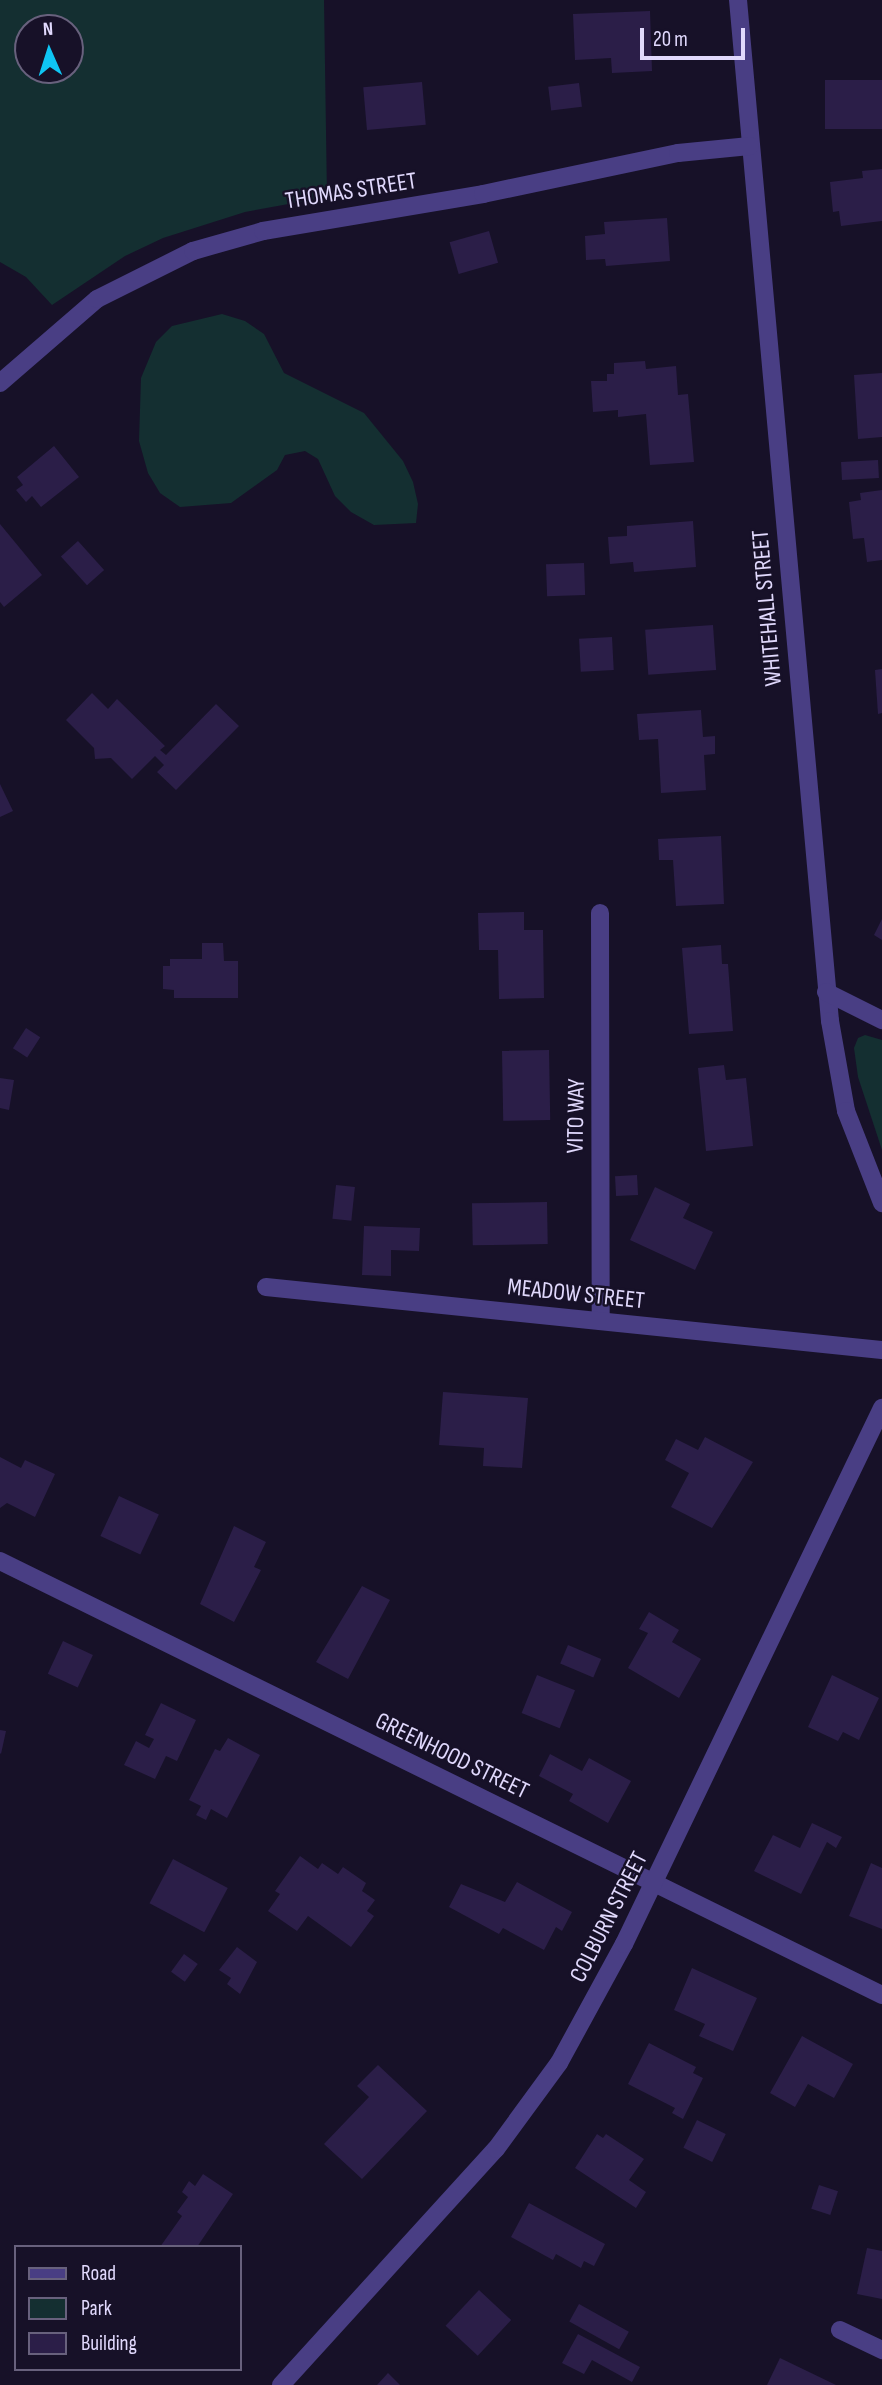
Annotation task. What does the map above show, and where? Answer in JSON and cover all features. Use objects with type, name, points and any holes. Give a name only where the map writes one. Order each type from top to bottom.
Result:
[{"type":"street","name":"WHITEHALL STREET","points":[[738,0],[826,992],[846,1111],[882,1203]]},
{"type":"street","name":"THOMAS STREET","points":[[0,383],[97,299],[193,251],[263,231],[483,194],[678,153],[750,146]]},
{"type":"street","name":"VITO WAY","points":[[600,913],[601,1321]]},
{"type":"street","points":[[826,992],[882,1020]]},
{"type":"street","name":"MEADOW STREET","points":[[266,1287],[882,1350]]},
{"type":"street","name":"COLBURN STREET","points":[[281,2385],[518,2122],[580,2026],[654,1883],[882,1408]]},
{"type":"street","name":"GREENHOOD STREET","points":[[0,1561],[882,1995]]},
{"type":"street","points":[[840,2330],[882,2350]]},
{"type":"green space","points":[[0,0],[324,0],[327,197],[245,212],[163,238],[125,256],[52,305],[26,277],[0,262]]},
{"type":"green space","points":[[222,314],[245,321],[264,334],[284,373],[364,413],[403,461],[413,482],[418,504],[416,523],[374,525],[351,512],[335,496],[318,459],[305,451],[285,455],[277,470],[231,503],[180,507],[160,493],[148,473],[139,441],[141,378],[156,342],[172,326]]},
{"type":"green space","points":[[865,1035],[882,1040],[882,1150],[858,1077],[854,1048],[858,1038]]},
{"type":"building","points":[[650,11],[652,71],[612,73],[611,58],[575,60],[573,14]]},
{"type":"building","points":[[825,80],[882,80],[882,129],[825,129]]},
{"type":"building","points":[[422,82],[426,125],[367,130],[363,87]]},
{"type":"building","points":[[579,83],[582,107],[551,111],[548,87]]},
{"type":"building","points":[[882,169],[882,221],[841,226],[839,211],[833,212],[830,182],[863,178],[862,171]]},
{"type":"building","points":[[667,218],[670,261],[606,266],[605,259],[586,260],[585,236],[605,234],[604,222]]},
{"type":"building","points":[[489,231],[498,263],[459,274],[450,242]]},
{"type":"building","points":[[645,361],[646,369],[676,366],[678,395],[688,394],[694,462],[650,465],[646,414],[618,417],[618,410],[593,412],[591,381],[607,381],[607,374],[614,374],[614,363]]},
{"type":"building","points":[[882,373],[882,437],[858,439],[854,375]]},
{"type":"building","points":[[54,446],[79,477],[41,507],[32,496],[26,502],[16,490],[23,485],[17,477]]},
{"type":"building","points":[[878,460],[879,478],[842,480],[841,462]]},
{"type":"building","points":[[882,490],[882,560],[867,562],[864,538],[853,539],[849,502],[861,500],[860,493]]},
{"type":"building","points":[[693,521],[696,567],[634,572],[633,562],[610,564],[608,537],[627,536],[627,526]]},
{"type":"building","points":[[0,524],[42,575],[4,607],[0,602]]},
{"type":"building","points":[[78,541],[104,570],[87,585],[61,556]]},
{"type":"building","points":[[584,563],[585,595],[547,596],[546,564]]},
{"type":"building","points":[[713,625],[716,670],[648,675],[645,630]]},
{"type":"building","points":[[612,637],[614,670],[581,672],[579,639]]},
{"type":"building","points":[[882,669],[882,713],[878,714],[875,670]]},
{"type":"building","points":[[92,693],[108,709],[117,699],[165,746],[160,750],[166,755],[216,704],[239,726],[176,790],[157,772],[164,765],[155,756],[132,779],[111,758],[95,759],[94,748],[66,720]]},
{"type":"building","points":[[701,710],[703,737],[715,736],[715,754],[704,755],[706,790],[661,793],[658,739],[639,740],[637,714]]},
{"type":"building","points":[[0,784],[13,811],[0,817]]},
{"type":"building","points":[[721,836],[724,904],[676,906],[673,860],[659,860],[658,839]]},
{"type":"building","points":[[524,912],[524,930],[543,930],[544,998],[499,999],[498,950],[479,950],[478,913]]},
{"type":"building","points":[[882,919],[882,940],[874,935]]},
{"type":"building","points":[[202,943],[223,943],[224,961],[238,961],[238,998],[174,998],[174,990],[163,989],[163,966],[170,966],[170,959],[202,959]]},
{"type":"building","points":[[721,945],[722,964],[728,964],[733,1031],[689,1034],[682,948]]},
{"type":"building","points":[[26,1028],[40,1037],[27,1057],[13,1048]]},
{"type":"building","points":[[549,1050],[550,1120],[503,1121],[502,1051]]},
{"type":"building","points":[[724,1065],[726,1080],[746,1078],[753,1146],[706,1151],[698,1068]]},
{"type":"building","points":[[0,1078],[14,1080],[9,1110],[0,1108]]},
{"type":"building","points":[[637,1175],[638,1195],[616,1196],[615,1176]]},
{"type":"building","points":[[336,1185],[355,1187],[351,1221],[332,1219]]},
{"type":"building","points":[[655,1187],[690,1204],[683,1218],[713,1232],[695,1270],[630,1240]]},
{"type":"building","points":[[547,1202],[548,1244],[473,1245],[472,1203]]},
{"type":"building","points":[[364,1226],[420,1228],[419,1251],[391,1250],[391,1276],[362,1275]]},
{"type":"building","points":[[443,1392],[528,1398],[522,1468],[483,1466],[484,1448],[439,1445]]},
{"type":"building","points":[[705,1437],[753,1462],[712,1528],[671,1507],[689,1473],[665,1460],[676,1439],[698,1450]]},
{"type":"building","points":[[0,1457],[21,1468],[25,1460],[55,1474],[35,1517],[7,1503],[0,1508]]},
{"type":"building","points":[[119,1496],[159,1515],[140,1554],[100,1536]]},
{"type":"building","points":[[234,1526],[266,1542],[254,1567],[261,1570],[234,1622],[200,1604]]},
{"type":"building","points":[[362,1586],[390,1600],[348,1679],[316,1662]]},
{"type":"building","points":[[649,1612],[679,1630],[672,1642],[701,1659],[679,1698],[628,1668],[648,1633],[639,1629]]},
{"type":"building","points":[[63,1641],[93,1655],[78,1688],[48,1674]]},
{"type":"building","points":[[568,1645],[601,1659],[593,1677],[560,1663]]},
{"type":"building","points":[[537,1675],[575,1690],[560,1728],[522,1713]]},
{"type":"building","points":[[832,1675],[879,1698],[859,1740],[843,1732],[838,1741],[808,1727]]},
{"type":"building","points":[[161,1703],[196,1720],[177,1761],[166,1756],[155,1779],[124,1765],[136,1741],[149,1748],[154,1739],[145,1735]]},
{"type":"building","points":[[0,1730],[6,1731],[1,1754],[0,1753]]},
{"type":"building","points":[[228,1738],[260,1755],[227,1818],[211,1809],[206,1820],[196,1815],[201,1806],[189,1800],[215,1749],[220,1751]]},
{"type":"building","points":[[550,1754],[582,1771],[589,1758],[631,1781],[608,1823],[569,1801],[573,1794],[539,1776]]},
{"type":"building","points":[[812,1823],[842,1837],[836,1848],[827,1842],[801,1894],[754,1871],[773,1835],[800,1848]]},
{"type":"building","points":[[300,1856],[318,1869],[322,1863],[338,1874],[343,1867],[366,1883],[362,1891],[375,1900],[367,1911],[374,1916],[351,1947],[308,1916],[297,1931],[268,1911],[280,1894],[275,1891]]},
{"type":"building","points":[[173,1859],[228,1888],[204,1932],[150,1903]]},
{"type":"building","points":[[871,1863],[882,1868],[882,1929],[849,1916]]},
{"type":"building","points":[[517,1882],[572,1912],[562,1931],[556,1927],[544,1950],[503,1928],[499,1934],[449,1907],[461,1884],[505,1902]]},
{"type":"building","points":[[237,1947],[257,1962],[240,1994],[227,1984],[231,1978],[219,1970]]},
{"type":"building","points":[[184,1954],[198,1964],[185,1982],[171,1972]]},
{"type":"building","points":[[692,1968],[757,1998],[733,2051],[699,2036],[705,2024],[674,2010]]},
{"type":"building","points":[[802,2036],[853,2064],[834,2098],[808,2084],[795,2107],[770,2093]]},
{"type":"building","points":[[649,2043],[696,2067],[693,2073],[703,2078],[683,2119],[672,2113],[675,2108],[628,2084]]},
{"type":"building","points":[[378,2065],[427,2111],[362,2179],[324,2144],[369,2097],[357,2086]]},
{"type":"building","points":[[697,2120],[726,2134],[712,2162],[683,2148]]},
{"type":"building","points":[[597,2134],[603,2138],[606,2134],[644,2159],[629,2180],[646,2192],[636,2208],[575,2168]]},
{"type":"building","points":[[203,2174],[233,2194],[198,2245],[161,2245],[182,2216],[177,2212],[188,2197],[182,2192],[189,2181],[195,2186]]},
{"type":"building","points":[[819,2185],[838,2191],[830,2215],[811,2209]]},
{"type":"building","points":[[529,2203],[605,2244],[594,2266],[584,2261],[581,2268],[556,2254],[553,2260],[511,2237]]},
{"type":"building","points":[[867,2248],[882,2251],[882,2299],[857,2294]]},
{"type":"building","points":[[479,2290],[511,2320],[478,2356],[446,2326]]},
{"type":"building","points":[[579,2304],[629,2332],[619,2349],[569,2321]]},
{"type":"building","points":[[578,2334],[640,2367],[632,2382],[592,2360],[584,2374],[562,2363]]},
{"type":"building","points":[[780,2358],[836,2385],[767,2385]]},
{"type":"building","points":[[388,2373],[400,2385],[377,2385]]}]
